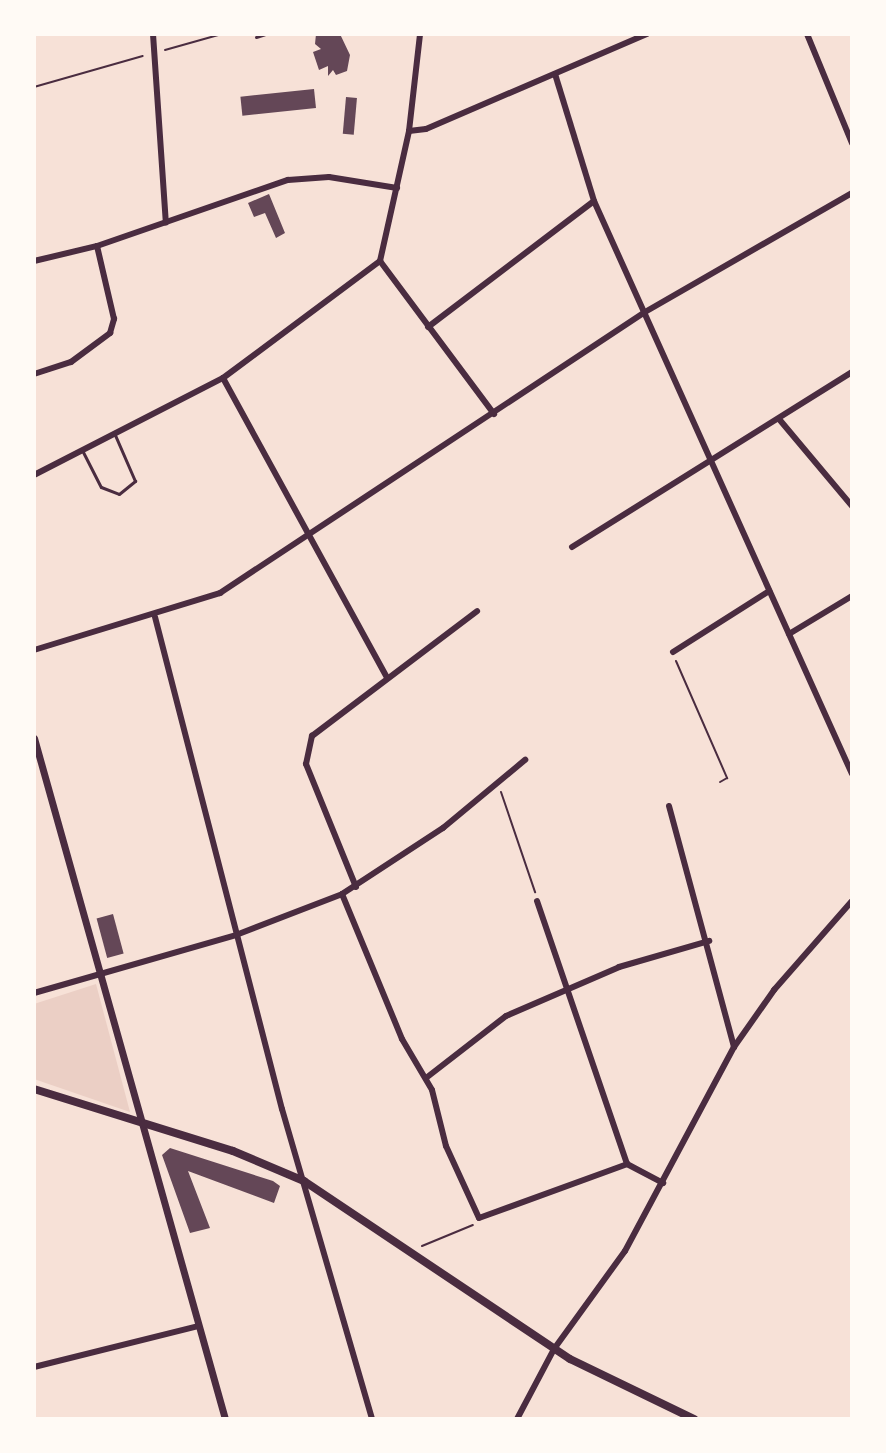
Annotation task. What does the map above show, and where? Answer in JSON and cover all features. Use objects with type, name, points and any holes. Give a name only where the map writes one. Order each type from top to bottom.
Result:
[{"type":"main road","points":[[34,1089],[142,1127],[233,1151],[304,1181],[554,1349],[694,1419]]},
{"type":"street","points":[[153,34],[166,223]]},
{"type":"street","points":[[34,475],[223,378],[380,261],[409,131],[420,34]]},
{"type":"street","points":[[409,131],[426,129],[647,34]]},
{"type":"street","points":[[807,34],[852,143]]},
{"type":"street","points":[[555,74],[594,201],[852,774]]},
{"type":"street","points":[[34,261],[97,246],[288,180],[329,177],[397,188]]},
{"type":"street","points":[[34,650],[155,617],[220,593],[645,312],[852,193]]},
{"type":"street","points":[[428,327],[594,201]]},
{"type":"street","points":[[34,374],[90,352],[110,333],[114,319],[97,246]]},
{"type":"street","points":[[380,261],[494,414]]},
{"type":"street","points":[[572,547],[852,372]]},
{"type":"street","points":[[223,378],[386,676]]},
{"type":"street","points":[[779,419],[852,506]]},
{"type":"street","points":[[673,652],[769,591]]},
{"type":"street","points":[[789,634],[852,596]]},
{"type":"street","points":[[356,887],[306,764],[312,736],[386,676],[477,611]]},
{"type":"street","points":[[155,617],[282,1109],[372,1419]]},
{"type":"street","points":[[34,738],[225,1419]]},
{"type":"street","points":[[34,993],[236,935],[342,894],[356,887],[525,760]]},
{"type":"street","points":[[669,806],[709,941],[734,1047]]},
{"type":"street","points":[[342,894],[402,1039],[426,1078],[443,1119],[446,1146],[479,1218],[627,1164]]},
{"type":"street","points":[[537,901],[627,1164],[663,1183]]},
{"type":"street","points":[[517,1419],[554,1349],[625,1251],[734,1047],[774,990],[852,901]]},
{"type":"street","points":[[426,1078],[506,1016],[566,987],[709,941]]},
{"type":"street","points":[[34,1367],[198,1326]]},
{"type":"lane","points":[[256,37],[265,34]]},
{"type":"lane","points":[[83,452],[101,487],[119,494],[135,481],[115,435]]},
{"type":"path","points":[[34,87],[222,34]]},
{"type":"path","points":[[673,652],[727,778],[720,782]]},
{"type":"path","points":[[495,785],[537,901]]},
{"type":"path","points":[[422,1246],[479,1218]]},
{"type":"shaded area","points":[[96,984],[130,1112],[34,1079],[34,1004]]},
{"type":"building","points":[[316,34],[340,34],[350,55],[347,71],[336,75],[333,70],[328,76],[328,66],[319,70],[313,52],[321,49],[315,44]]},
{"type":"building","points":[[314,89],[316,108],[242,116],[240,97]]},
{"type":"building","points":[[346,97],[357,98],[354,135],[343,134]]},
{"type":"building","points":[[269,194],[285,233],[276,238],[265,213],[254,217],[248,203]]},
{"type":"building","points":[[113,914],[124,954],[107,958],[97,918]]},
{"type":"building","points":[[170,1148],[273,1181],[280,1186],[274,1203],[188,1171],[210,1228],[190,1233],[162,1155]]}]
